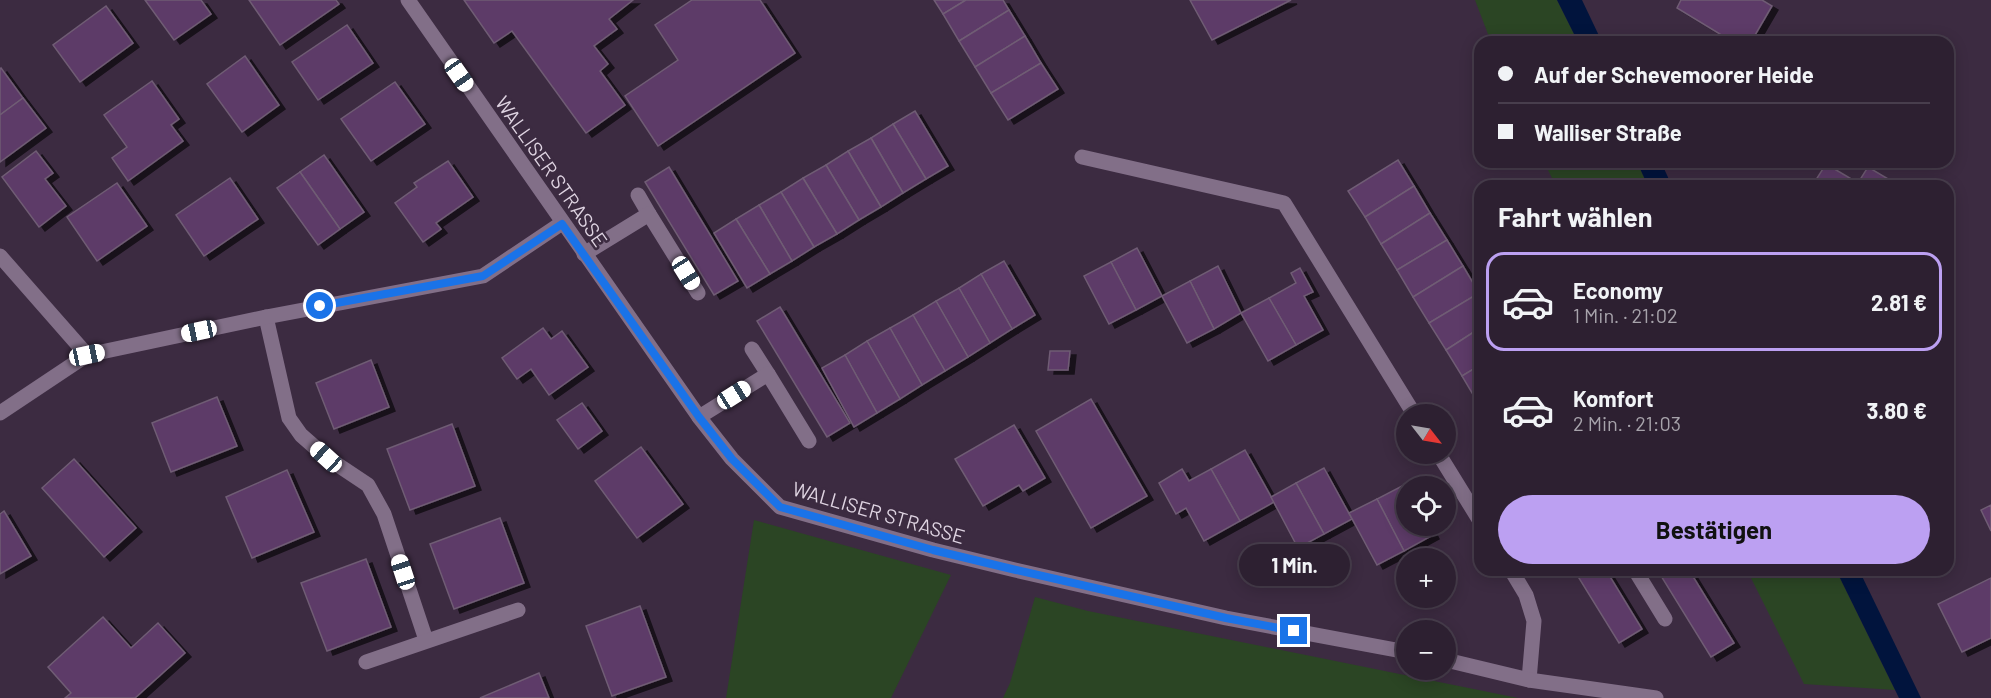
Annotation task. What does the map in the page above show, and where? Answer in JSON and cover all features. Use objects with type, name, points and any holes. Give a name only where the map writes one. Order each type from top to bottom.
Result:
[{"type":"street","name":"WALLISER STRASSE","points":[[408,0],[562,224],[699,417],[732,459],[780,507],[933,550],[1016,570],[1226,618],[1396,650]]},
{"type":"street","points":[[1082,157],[1284,202],[1408,404]]},
{"type":"street","points":[[638,195],[698,293]]},
{"type":"street","points":[[584,254],[650,214]]},
{"type":"street","points":[[0,413],[87,355],[266,316],[483,276],[562,224]]},
{"type":"street","points":[[0,256],[87,355]]},
{"type":"street","points":[[266,316],[289,418],[301,435],[326,457],[368,485],[384,514],[426,640]]},
{"type":"street","points":[[752,349],[809,441]]},
{"type":"street","points":[[699,417],[768,374]]},
{"type":"street","points":[[1445,464],[1474,511]]},
{"type":"street","points":[[1514,576],[1526,595],[1534,621],[1529,680]]},
{"type":"street","points":[[1639,576],[1665,619]]},
{"type":"street","points":[[366,662],[519,610]]},
{"type":"street","points":[[1456,662],[1529,680],[1656,698]]},
{"type":"green space","points":[[1475,0],[1557,0],[1575,36],[1489,36]]},
{"type":"green space","points":[[1547,168],[1640,168],[1645,180],[1553,180]]},
{"type":"green space","points":[[754,520],[951,575],[891,698],[726,698]]},
{"type":"green space","points":[[1750,576],[1839,576],[1895,690],[1804,684]]},
{"type":"green space","points":[[1035,597],[1088,611],[1396,673],[1396,680],[1429,680],[1518,698],[1003,698],[1010,683]]},
{"type":"water","points":[[1557,0],[1582,0],[1599,36],[1575,36]]},
{"type":"water","points":[[1640,168],[1664,168],[1669,180],[1645,180]]},
{"type":"water","points":[[1839,576],[1862,576],[1921,698],[1899,698]]},
{"type":"building","points":[[145,0],[201,0],[211,14],[174,40]]},
{"type":"building","points":[[249,0],[336,0],[339,4],[280,45]]},
{"type":"building","points":[[464,0],[633,0],[609,19],[617,29],[594,46],[608,64],[600,71],[625,105],[586,133],[512,31],[494,43]]},
{"type":"building","points":[[692,0],[760,0],[795,53],[658,146],[625,96],[678,60],[655,25]]},
{"type":"building","points":[[934,0],[966,0],[943,14]]},
{"type":"building","points":[[966,0],[1003,0],[1009,10],[959,41],[943,14]]},
{"type":"building","points":[[1190,0],[1291,0],[1212,40]]},
{"type":"building","points":[[1681,0],[1762,0],[1772,6],[1754,36],[1723,36],[1677,8]]},
{"type":"building","points":[[106,6],[133,43],[80,82],[53,45]]},
{"type":"building","points":[[1009,10],[1025,36],[975,67],[959,41]]},
{"type":"building","points":[[347,25],[373,63],[318,100],[292,62]]},
{"type":"building","points":[[1025,36],[1041,63],[991,93],[975,67]]},
{"type":"building","points":[[245,56],[279,105],[242,132],[207,84]]},
{"type":"building","points":[[1041,63],[1058,89],[1008,120],[991,93]]},
{"type":"building","points":[[0,69],[23,98],[0,115]]},
{"type":"building","points":[[152,81],[179,119],[171,125],[183,141],[128,181],[112,158],[127,147],[104,115]]},
{"type":"building","points":[[395,82],[425,124],[371,161],[341,119]]},
{"type":"building","points":[[23,98],[46,128],[0,162],[0,115]]},
{"type":"building","points":[[915,111],[948,166],[926,179],[893,124]]},
{"type":"building","points":[[893,124],[926,179],[903,193],[871,138]]},
{"type":"building","points":[[871,138],[903,193],[881,207],[848,151]]},
{"type":"building","points":[[36,151],[53,173],[45,179],[66,206],[39,227],[2,177]]},
{"type":"building","points":[[848,151],[881,207],[859,220],[826,165]]},
{"type":"building","points":[[324,155],[364,212],[340,229],[300,172]]},
{"type":"building","points":[[1398,160],[1414,186],[1365,217],[1348,191]]},
{"type":"building","points":[[448,161],[473,197],[436,223],[441,229],[423,242],[395,203],[417,187],[414,183]]},
{"type":"building","points":[[826,165],[859,220],[837,234],[803,178]]},
{"type":"building","points":[[669,167],[738,281],[714,295],[645,182]]},
{"type":"building","points":[[1823,168],[1833,168],[1853,180],[1816,180]]},
{"type":"building","points":[[1870,168],[1890,180],[1860,180]]},
{"type":"building","points":[[300,172],[340,229],[318,245],[277,188]]},
{"type":"building","points":[[230,178],[258,219],[204,256],[176,215]]},
{"type":"building","points":[[803,178],[837,234],[814,247],[781,192]]},
{"type":"building","points":[[117,183],[147,226],[97,261],[67,217]]},
{"type":"building","points":[[1414,186],[1430,213],[1381,244],[1365,217]]},
{"type":"building","points":[[781,192],[814,247],[792,261],[759,205]]},
{"type":"building","points":[[759,205],[792,261],[770,274],[736,219]]},
{"type":"building","points":[[1430,213],[1447,240],[1397,270],[1381,244]]},
{"type":"building","points":[[736,219],[770,274],[747,288],[714,233]]},
{"type":"building","points":[[1447,240],[1463,266],[1413,297],[1397,270]]},
{"type":"building","points":[[1137,248],[1162,296],[1136,310],[1111,262]]},
{"type":"building","points":[[1004,261],[1035,315],[1012,329],[981,274]]},
{"type":"building","points":[[1111,262],[1136,310],[1109,324],[1084,276]]},
{"type":"building","points":[[1218,266],[1241,313],[1214,329],[1190,281]]},
{"type":"building","points":[[1463,266],[1474,285],[1474,296],[1429,323],[1413,297]]},
{"type":"building","points":[[1300,268],[1313,292],[1304,296],[1323,330],[1296,345],[1269,298],[1296,283],[1291,273]]},
{"type":"building","points":[[981,274],[1012,329],[990,343],[959,288]]},
{"type":"building","points":[[1190,281],[1214,329],[1187,343],[1162,296]]},
{"type":"building","points":[[959,288],[990,343],[968,357],[936,301]]},
{"type":"building","points":[[1474,296],[1474,332],[1446,350],[1429,323]]},
{"type":"building","points":[[1269,298],[1296,345],[1268,361],[1241,313]]},
{"type":"building","points":[[936,301],[968,357],[945,371],[913,315]]},
{"type":"building","points":[[780,307],[850,423],[827,437],[757,321]]},
{"type":"building","points":[[913,315],[945,371],[922,385],[890,328]]},
{"type":"building","points":[[543,328],[551,339],[562,331],[588,367],[549,395],[531,369],[517,379],[502,358]]},
{"type":"building","points":[[890,328],[922,385],[900,399],[867,341]]},
{"type":"building","points":[[1474,332],[1474,369],[1462,376],[1446,350]]},
{"type":"building","points":[[867,341],[900,399],[877,413],[845,355]]},
{"type":"building","points":[[1050,351],[1070,351],[1068,370],[1048,370]]},
{"type":"building","points":[[845,355],[877,413],[854,427],[822,368]]},
{"type":"building","points":[[371,360],[389,407],[334,429],[316,383]]},
{"type":"building","points":[[1474,369],[1474,396],[1462,376]]},
{"type":"building","points":[[217,397],[237,446],[171,472],[152,423]]},
{"type":"building","points":[[1091,399],[1147,496],[1091,528],[1036,431]]},
{"type":"building","points":[[582,403],[602,431],[578,449],[557,420]]},
{"type":"building","points":[[452,424],[475,486],[410,510],[387,449]]},
{"type":"building","points":[[1014,425],[1045,478],[1023,491],[1019,485],[983,506],[955,459]]},
{"type":"building","points":[[641,447],[683,504],[637,538],[595,481]]},
{"type":"building","points":[[1245,450],[1274,502],[1240,521],[1211,469]]},
{"type":"building","points":[[74,459],[136,528],[104,557],[42,488]]},
{"type":"building","points":[[1324,468],[1352,519],[1324,534],[1296,483]]},
{"type":"building","points":[[1182,469],[1189,481],[1211,469],[1240,521],[1204,541],[1186,508],[1176,514],[1159,483]]},
{"type":"building","points":[[287,470],[314,532],[252,558],[226,497]]},
{"type":"building","points":[[1296,483],[1324,534],[1298,548],[1271,497]]},
{"type":"building","points":[[1396,489],[1396,536],[1377,499]]},
{"type":"building","points":[[1377,499],[1402,548],[1396,548],[1396,555],[1377,565],[1349,513]]},
{"type":"building","points":[[1991,505],[1991,531],[1981,510]]},
{"type":"building","points":[[4,511],[31,556],[0,574],[0,514]]},
{"type":"building","points":[[500,518],[524,583],[454,609],[430,544]]},
{"type":"building","points":[[1396,536],[1431,536],[1409,548],[1402,548]]},
{"type":"building","points":[[366,559],[391,627],[327,651],[301,583]]},
{"type":"building","points":[[1578,576],[1610,576],[1642,629],[1619,643]]},
{"type":"building","points":[[1661,576],[1693,576],[1734,643],[1711,657]]},
{"type":"building","points":[[1991,578],[1991,638],[1962,652],[1938,604]]},
{"type":"building","points":[[640,606],[666,677],[612,696],[586,626]]},
{"type":"building","points":[[103,617],[131,648],[158,623],[185,653],[135,698],[65,698],[71,693],[48,667]]},
{"type":"building","points":[[539,673],[549,698],[480,698]]},
{"type":"route","points":[[320,306],[483,276],[562,224],[699,417],[732,459],[780,507],[933,550],[1226,618],[1294,631]]}]
